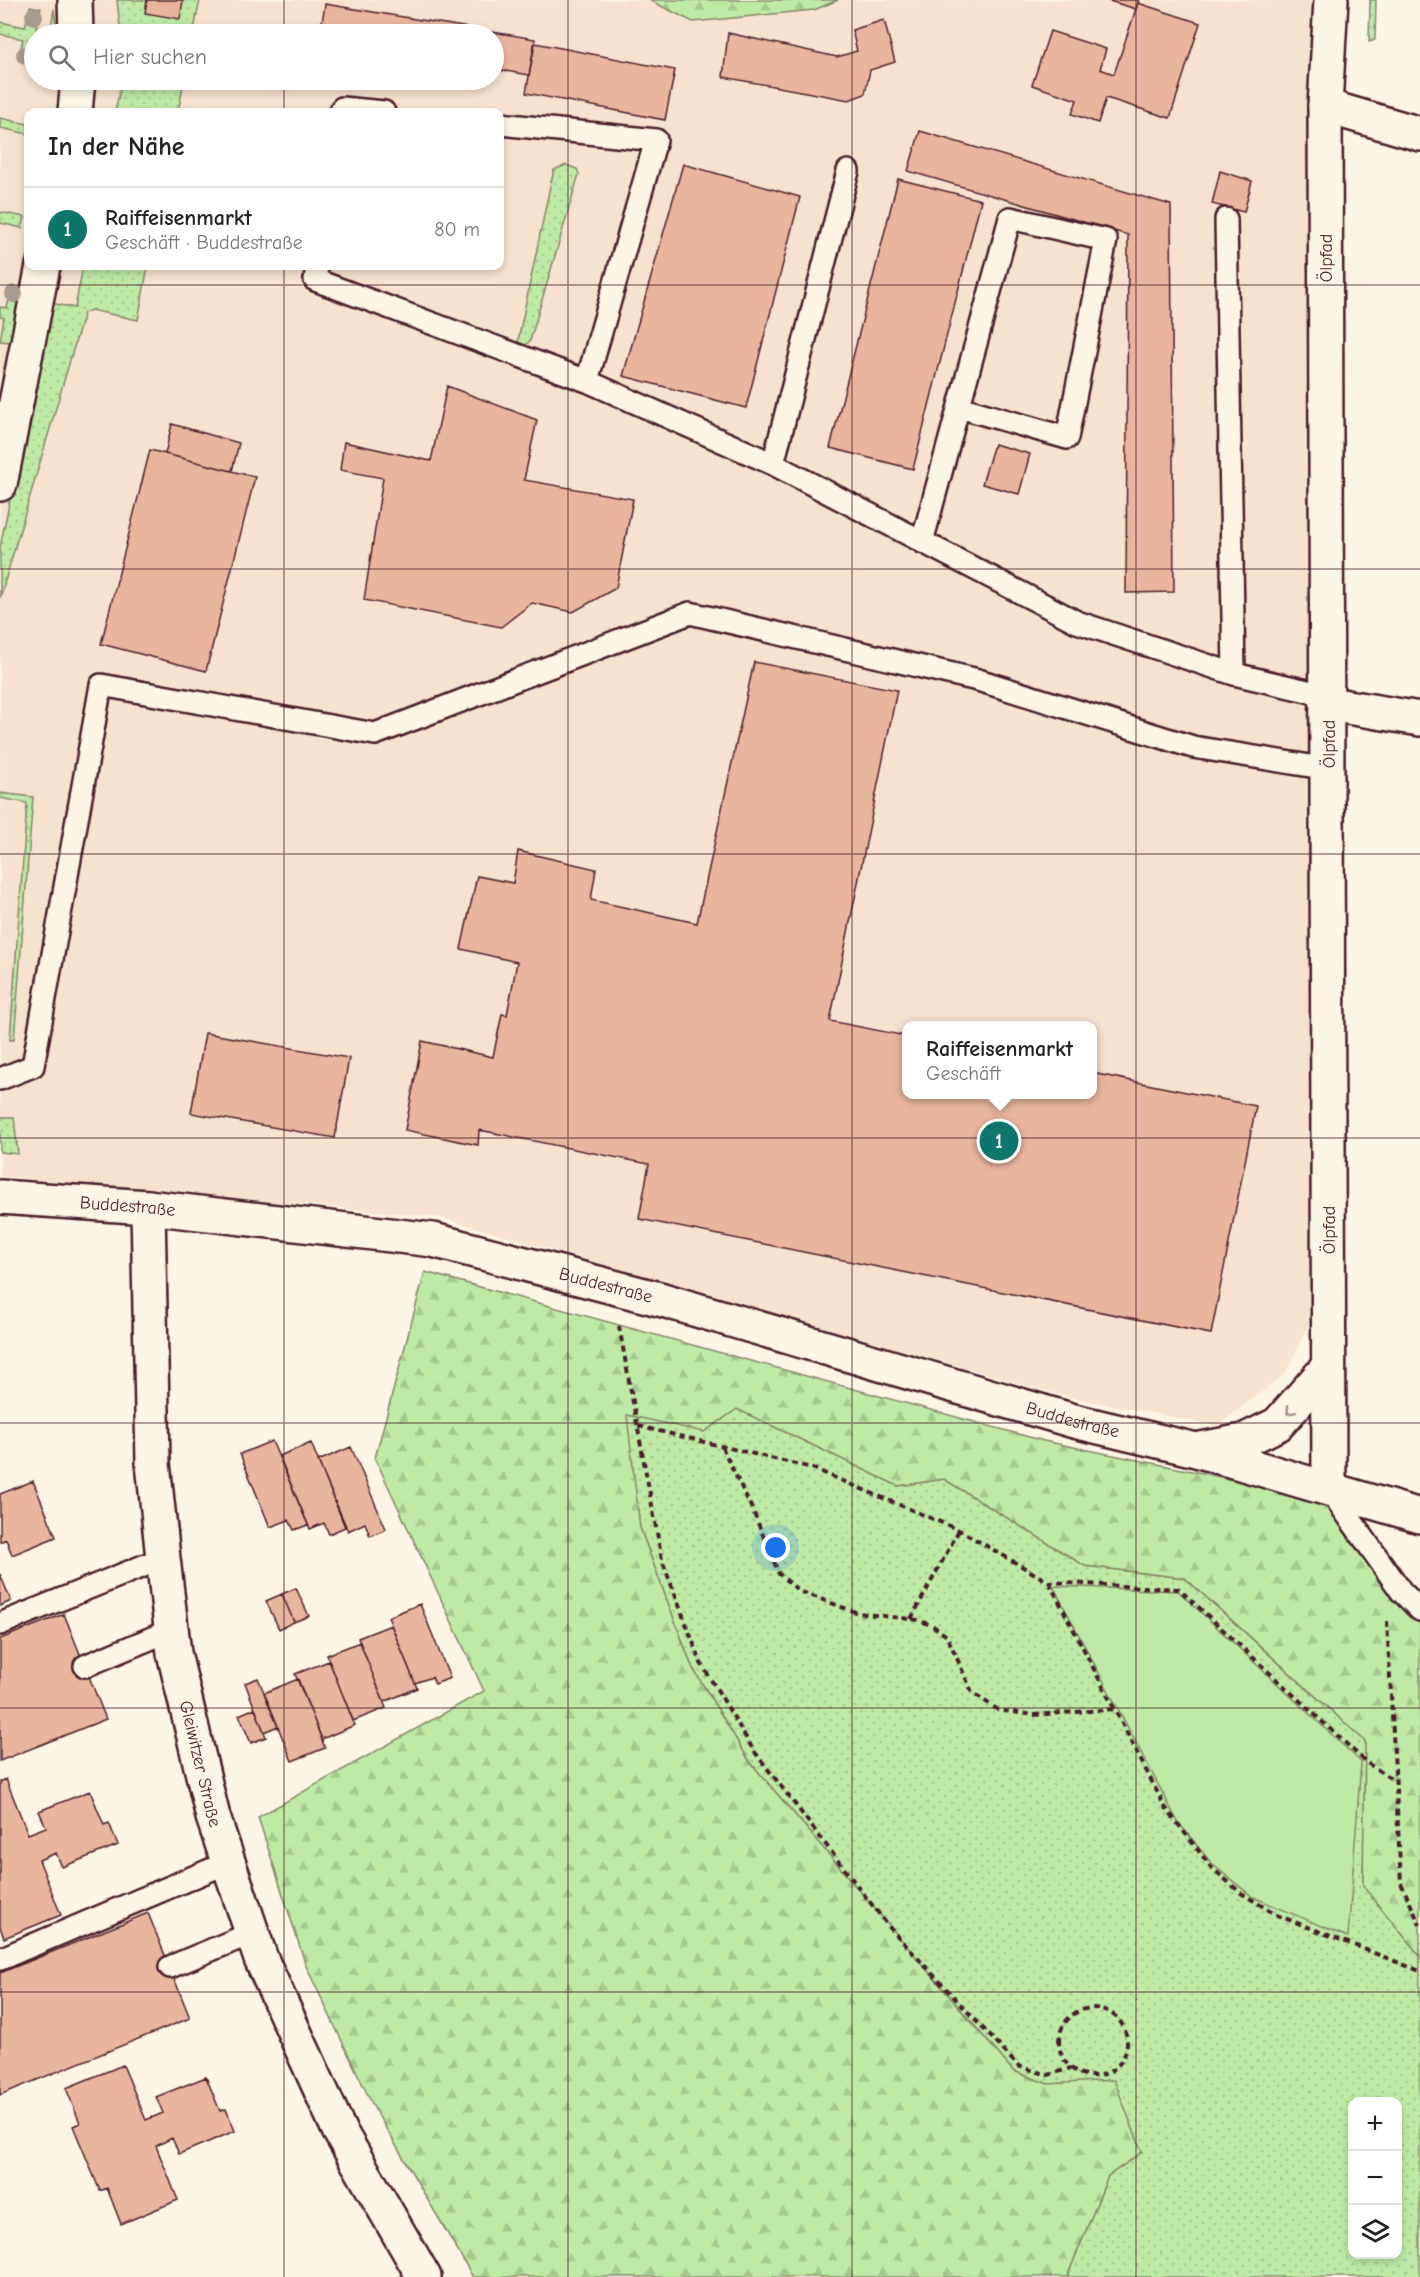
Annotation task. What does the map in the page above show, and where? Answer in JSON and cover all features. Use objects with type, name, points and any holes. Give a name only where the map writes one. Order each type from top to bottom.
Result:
[{"type":"street","points":[[75,0],[76,24]]},
{"type":"street","name":"Ölpfad","points":[[1329,1488],[1329,700],[1325,106],[1330,0]]},
{"type":"street","points":[[76,108],[79,90]]},
{"type":"street","points":[[1325,106],[1420,134]]},
{"type":"street","points":[[0,484],[42,270]]},
{"type":"street","points":[[1329,700],[1420,719]]},
{"type":"street","name":"Buddestraße","points":[[0,1197],[148,1207],[434,1240],[611,1287],[1074,1421],[1196,1450],[1420,1516]]},
{"type":"street","name":"Gleiwitzer Straße","points":[[148,1207],[153,1463],[174,1653],[211,1806],[261,1959],[339,2130],[424,2277]]},
{"type":"street","name":"Buddestraße","points":[[1196,1450],[1243,1441],[1278,1424],[1328,1367]]},
{"type":"lane","points":[[504,124],[656,140],[587,381]]},
{"type":"lane","points":[[773,464],[848,171]]},
{"type":"lane","points":[[922,542],[1010,218],[1106,240],[1066,438],[959,407]]},
{"type":"lane","points":[[1226,219],[1234,674]]},
{"type":"lane","points":[[316,270],[315,280],[587,381],[773,464],[1077,622],[1234,674],[1329,700]]},
{"type":"lane","points":[[0,1079],[33,1066],[101,685],[375,734],[690,614],[978,680],[1193,747],[1329,769]]},
{"type":"lane","points":[[1329,1488],[1401,1591],[1420,1610]]},
{"type":"lane","points":[[0,1624],[163,1558]]},
{"type":"lane","points":[[85,1666],[171,1630]]},
{"type":"lane","points":[[0,1959],[229,1862]]},
{"type":"lane","points":[[170,1968],[252,1933]]},
{"type":"path","points":[[611,1287],[662,1560],[701,1663],[754,1751],[889,1927],[1017,2066],[1048,2074],[1071,2068],[1087,2075],[1104,2074],[1119,2065],[1127,2049],[1127,2040],[1116,2017],[1108,2012],[1091,2008],[1083,2010],[1068,2020],[1063,2027],[1060,2044],[1071,2068]]},
{"type":"path","points":[[638,1426],[812,1468],[959,1530],[1049,1582],[1179,1589],[1367,1763],[1395,1781]]},
{"type":"path","points":[[722,1447],[753,1511],[779,1574],[799,1591],[858,1613],[911,1619],[933,1626],[947,1636],[972,1692],[998,1710],[1034,1715],[1115,1709]]},
{"type":"path","points":[[911,1619],[959,1530]]},
{"type":"path","points":[[1049,1582],[1165,1807],[1211,1867],[1241,1893],[1277,1915],[1420,1971]]},
{"type":"path","points":[[1401,1591],[1387,1616],[1395,1781],[1401,1883],[1420,1925]]},
{"type":"shaded area","points":[[0,0],[1322,0],[1313,1316],[1286,1373],[1217,1426],[1060,1395],[438,1217],[0,1176]]},
{"type":"green space","points":[[117,0],[200,0],[195,24],[120,24]]},
{"type":"green space","points":[[649,0],[838,0],[814,10],[693,22]]},
{"type":"green space","points":[[1370,0],[1376,0],[1375,40],[1369,42]]},
{"type":"green space","points":[[30,6],[41,8],[37,24],[26,24]]},
{"type":"green space","points":[[54,9],[56,24],[51,24]]},
{"type":"green space","points":[[0,22],[24,27],[24,61],[18,60],[23,39],[0,34]]},
{"type":"green space","points":[[120,90],[182,90],[179,108],[116,108]]},
{"type":"green space","points":[[0,118],[24,123],[24,133],[0,128]]},
{"type":"green space","points":[[566,165],[577,169],[579,174],[530,341],[525,345],[518,342],[550,186],[554,170]]},
{"type":"green space","points":[[0,212],[24,217],[22,228],[0,223]]},
{"type":"green space","points":[[82,270],[147,270],[138,320],[91,310],[84,313],[0,598],[0,547],[51,303],[75,308]]},
{"type":"green space","points":[[12,286],[20,288],[10,342],[0,341],[4,318],[0,317],[0,307],[7,308]]},
{"type":"green space","points":[[0,793],[33,797],[14,1040],[10,1040],[27,803],[0,798]]},
{"type":"green space","points":[[0,1117],[14,1117],[18,1154],[0,1152]]},
{"type":"green space","points":[[425,1272],[1044,1441],[1320,1497],[1420,1615],[1420,1956],[1363,1886],[1365,1741],[1185,1578],[1085,1566],[944,1479],[898,1486],[737,1409],[704,1432],[627,1415],[640,1528],[692,1667],[750,1762],[1013,2071],[1048,2084],[1114,2080],[1142,2152],[1108,2176],[1067,2277],[473,2277],[374,2108],[306,1966],[258,1817],[484,1691],[375,1458]]},
{"type":"green space","points":[[737,1409],[898,1486],[944,1479],[1085,1566],[1185,1578],[1365,1741],[1363,1886],[1420,1956],[1420,2277],[1067,2277],[1108,2176],[1142,2152],[1114,2081],[1048,2084],[1013,2071],[750,1762],[692,1667],[640,1528],[626,1414],[704,1432]]},
{"type":"green space","points":[[1053,1586],[1178,1591],[1361,1762],[1348,1937],[1253,1897],[1213,1865],[1178,1822]]},
{"type":"building","points":[[147,0],[183,0],[180,19],[145,13]]},
{"type":"building","points":[[1106,0],[1139,0],[1136,9]]},
{"type":"building","points":[[1138,3],[1200,23],[1170,118],[1106,98],[1098,123],[1072,114],[1077,100],[1032,85],[1050,31],[1106,49],[1100,69],[1114,74]]},
{"type":"building","points":[[325,4],[445,24],[322,24]]},
{"type":"building","points":[[884,20],[895,62],[870,70],[865,94],[849,100],[723,77],[728,33],[837,57],[857,51],[852,30]]},
{"type":"building","points":[[504,34],[535,39],[529,75],[504,71]]},
{"type":"building","points":[[535,43],[675,70],[665,120],[526,93]]},
{"type":"building","points":[[920,131],[1171,205],[1174,592],[1126,593],[1128,235],[908,171]]},
{"type":"building","points":[[683,164],[800,197],[746,408],[623,376]]},
{"type":"building","points":[[1220,171],[1252,181],[1244,212],[1212,204]]},
{"type":"building","points":[[898,179],[981,200],[913,469],[830,448]]},
{"type":"building","points":[[447,386],[537,420],[524,480],[633,499],[616,588],[573,612],[532,603],[501,627],[364,600],[383,478],[340,470],[344,442],[431,461]]},
{"type":"building","points":[[172,424],[239,443],[232,471],[165,454]]},
{"type":"building","points":[[994,444],[1030,454],[1019,494],[982,484]]},
{"type":"building","points":[[150,450],[255,477],[206,671],[101,644]]},
{"type":"building","points":[[754,662],[897,690],[830,1021],[902,1035],[902,1099],[1097,1099],[1097,1074],[1256,1106],[1211,1334],[639,1219],[649,1164],[479,1130],[478,1145],[405,1130],[422,1041],[493,1057],[502,1014],[507,1015],[517,962],[461,949],[477,876],[513,883],[518,851],[596,869],[591,900],[697,923]]},
{"type":"building","points":[[205,1033],[349,1058],[335,1138],[191,1113]]},
{"type":"building","points":[[272,1441],[308,1525],[294,1530],[289,1520],[270,1527],[240,1454]]},
{"type":"building","points":[[311,1443],[345,1527],[329,1534],[324,1523],[310,1529],[279,1456]]},
{"type":"building","points":[[351,1447],[386,1529],[370,1536],[365,1523],[348,1531],[318,1461]]},
{"type":"building","points":[[33,1481],[56,1537],[12,1555],[6,1539],[0,1542],[0,1494]]},
{"type":"building","points":[[0,1574],[11,1601],[0,1606]]},
{"type":"building","points":[[296,1588],[309,1616],[294,1622],[282,1594]]},
{"type":"building","points":[[282,1594],[294,1622],[279,1629],[266,1601]]},
{"type":"building","points":[[420,1604],[450,1678],[435,1684],[432,1677],[415,1683],[388,1617]]},
{"type":"building","points":[[64,1614],[106,1719],[0,1761],[0,1639]]},
{"type":"building","points":[[391,1625],[417,1688],[384,1702],[358,1638]]},
{"type":"building","points":[[360,1642],[386,1708],[353,1721],[327,1655]]},
{"type":"building","points":[[329,1661],[355,1725],[322,1739],[295,1674]]},
{"type":"building","points":[[258,1678],[278,1726],[264,1732],[245,1683]]},
{"type":"building","points":[[298,1679],[325,1748],[292,1761],[264,1693]]},
{"type":"building","points":[[255,1708],[266,1737],[251,1743],[239,1715]]},
{"type":"building","points":[[6,1779],[28,1834],[46,1827],[39,1811],[90,1791],[104,1825],[109,1823],[118,1845],[62,1867],[56,1853],[39,1860],[61,1915],[4,1938],[0,1927],[0,1782]]},
{"type":"building","points":[[148,1913],[190,2018],[0,2095],[0,1973]]},
{"type":"building","points":[[123,2065],[146,2120],[163,2113],[156,2097],[206,2077],[220,2111],[226,2109],[235,2131],[179,2154],[172,2138],[156,2146],[178,2200],[121,2224],[107,2188],[100,2191],[73,2126],[80,2123],[66,2088]]},
{"type":"place","name":"Raiffeisenmarkt","points":[[999,1141]]}]
